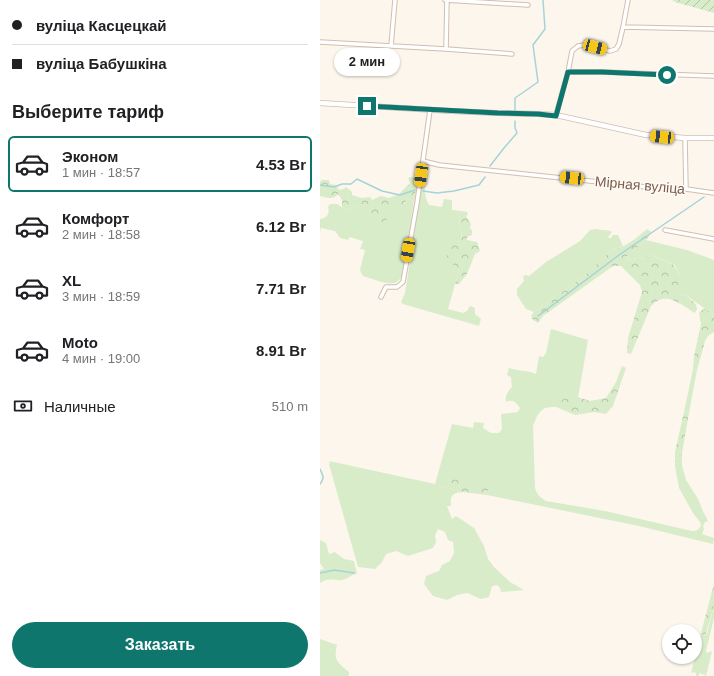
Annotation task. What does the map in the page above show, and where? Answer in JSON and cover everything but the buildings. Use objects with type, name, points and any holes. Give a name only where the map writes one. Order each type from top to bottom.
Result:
[{"type":"street","points":[[391,46],[395,0]]},
{"type":"street","points":[[446,49],[446,0],[528,5]]},
{"type":"street","points":[[556,116],[572,51],[578,46],[585,45],[610,51],[616,49],[619,44],[628,0]]},
{"type":"street","points":[[623,26],[714,29]]},
{"type":"street","points":[[320,42],[512,54]]},
{"type":"street","points":[[568,72],[714,76]]},
{"type":"street","points":[[320,103],[430,110],[538,114],[556,116],[646,135],[685,138],[714,138]]},
{"type":"street","points":[[381,298],[386,287],[397,287],[403,282],[417,203],[430,110]]},
{"type":"street","points":[[685,138],[686,189]]},
{"type":"street","name":"Мірная вуліца","points":[[423,161],[439,165],[646,187],[714,192]]},
{"type":"street","points":[[665,230],[714,239]]},
{"type":"green space","points":[[672,0],[714,0],[714,13],[675,2]]},
{"type":"green space","points":[[425,166],[427,166],[425,196],[429,205],[442,207],[444,199],[452,200],[452,210],[461,211],[458,225],[462,231],[461,238],[447,257],[459,270],[448,309],[463,313],[467,311],[470,306],[475,308],[475,314],[481,319],[479,326],[403,304],[401,302],[405,293]]},
{"type":"green space","points":[[408,178],[418,178],[414,201],[408,199],[402,205],[394,207],[384,222],[375,221],[372,216],[363,213],[363,207],[357,205],[348,211],[342,207],[342,200],[338,194],[332,198],[320,196],[320,182],[322,180],[329,180],[330,184],[336,185],[339,190],[346,187],[352,192],[352,195],[362,198],[370,197],[372,200],[381,196],[389,198],[399,194],[410,183]]},
{"type":"green space","points":[[408,199],[414,201],[403,274],[396,282],[387,283],[363,276],[360,270],[365,250],[360,249],[363,241],[350,237],[348,240],[340,238],[335,231],[321,228],[320,232],[320,219],[324,218],[329,212],[328,207],[330,204],[337,204],[348,211],[357,205],[363,207],[363,213],[372,216],[390,211],[394,207],[405,203]]},
{"type":"green space","points":[[461,211],[467,212],[468,214],[466,216],[471,224],[470,228],[472,235],[467,237],[467,240],[477,242],[480,251],[475,254],[467,274],[459,284],[455,284],[459,270],[449,261],[446,252],[449,242],[457,243],[461,238],[462,231],[458,225]]},
{"type":"green space","points":[[596,229],[612,232],[608,237],[609,238],[613,235],[618,235],[623,246],[611,251],[582,278],[534,312],[526,309],[517,295],[517,289],[524,281],[523,277],[525,275],[529,276],[546,262],[580,241],[590,230]]},
{"type":"green space","points":[[647,229],[652,232],[646,240],[626,257],[630,261],[637,258],[645,259],[651,255],[674,265],[680,275],[690,279],[691,284],[687,288],[679,289],[679,295],[684,294],[696,304],[697,309],[695,313],[673,300],[662,299],[657,301],[651,306],[631,354],[627,353],[628,338],[642,292],[640,285],[621,266],[613,266],[543,316],[538,323],[533,320],[531,316],[534,312],[582,278],[611,251],[624,246]]},
{"type":"green space","points":[[646,240],[687,250],[714,260],[714,315],[684,294],[679,295],[679,288],[691,284],[690,279],[680,275],[675,265],[651,255],[645,259],[637,258],[630,261],[626,256]]},
{"type":"green space","points":[[705,309],[714,315],[714,332],[708,336],[705,341],[697,370],[693,369],[694,356],[701,324],[699,313]]},
{"type":"green space","points":[[551,329],[588,340],[578,398],[572,397],[560,402],[556,407],[545,408],[537,416],[533,426],[535,488],[540,497],[546,501],[605,511],[695,531],[699,529],[701,525],[679,488],[675,466],[675,458],[682,458],[682,465],[686,480],[698,499],[708,521],[705,522],[703,526],[704,529],[702,534],[714,538],[713,544],[639,526],[487,495],[486,491],[488,486],[441,486],[463,492],[452,495],[451,506],[447,506],[452,519],[456,516],[474,528],[484,546],[488,559],[494,567],[510,582],[524,590],[501,592],[497,585],[492,586],[489,597],[481,599],[467,593],[457,595],[447,600],[433,596],[424,584],[426,576],[439,571],[442,565],[450,561],[454,553],[453,542],[448,540],[445,532],[438,529],[435,535],[436,542],[433,548],[408,556],[396,551],[386,554],[382,562],[375,569],[358,567],[329,461],[435,484],[452,424],[473,428],[474,422],[484,423],[483,428],[491,433],[499,433],[502,429],[501,414],[518,412],[520,408],[515,403],[512,401],[506,402],[507,394],[512,387],[511,377],[507,375],[509,368],[536,374],[539,356],[543,357],[546,353]]},
{"type":"green space","points":[[622,366],[626,368],[613,406],[606,414],[594,412],[575,415],[556,407],[561,400],[574,396],[590,401],[606,398],[616,382]]},
{"type":"green space","points":[[693,369],[697,370],[689,413],[687,411],[684,412]]},
{"type":"green space","points":[[687,411],[689,413],[682,458],[679,459],[675,458],[675,452],[684,412]]},
{"type":"green space","points":[[444,477],[488,486],[490,488],[486,491],[487,495],[463,492],[441,486],[441,481]]},
{"type":"green space","points":[[320,540],[326,543],[329,554],[335,552],[344,559],[354,561],[357,574],[342,580],[329,580],[320,583],[320,570],[324,569],[320,563]]},
{"type":"green space","points":[[714,584],[714,606],[706,634],[702,634]]},
{"type":"green space","points":[[714,606],[714,618],[706,651],[707,653],[712,651],[706,676],[699,673],[699,676],[696,676],[695,672],[691,673],[693,664],[702,664],[702,634],[707,634]]},
{"type":"green space","points":[[320,639],[337,645],[337,661],[349,672],[349,676],[320,676]]},
{"type":"waterway","points":[[515,110],[515,98],[538,82],[533,45],[545,29],[543,0]]},
{"type":"waterway","points":[[490,166],[517,133],[515,121]]},
{"type":"waterway","points":[[423,191],[437,193],[454,191],[479,185],[485,177]]},
{"type":"waterway","points":[[320,185],[334,187],[342,184],[351,184],[357,179],[382,191],[400,195],[415,190]]},
{"type":"waterway","points":[[538,316],[619,255],[704,197]]},
{"type":"waterway","points":[[320,469],[323,476],[323,480],[320,484]]},
{"type":"waterway","points":[[320,573],[334,570],[354,573]]},
{"type":"route","points":[[367,106],[556,116],[568,72],[667,75]]}]
